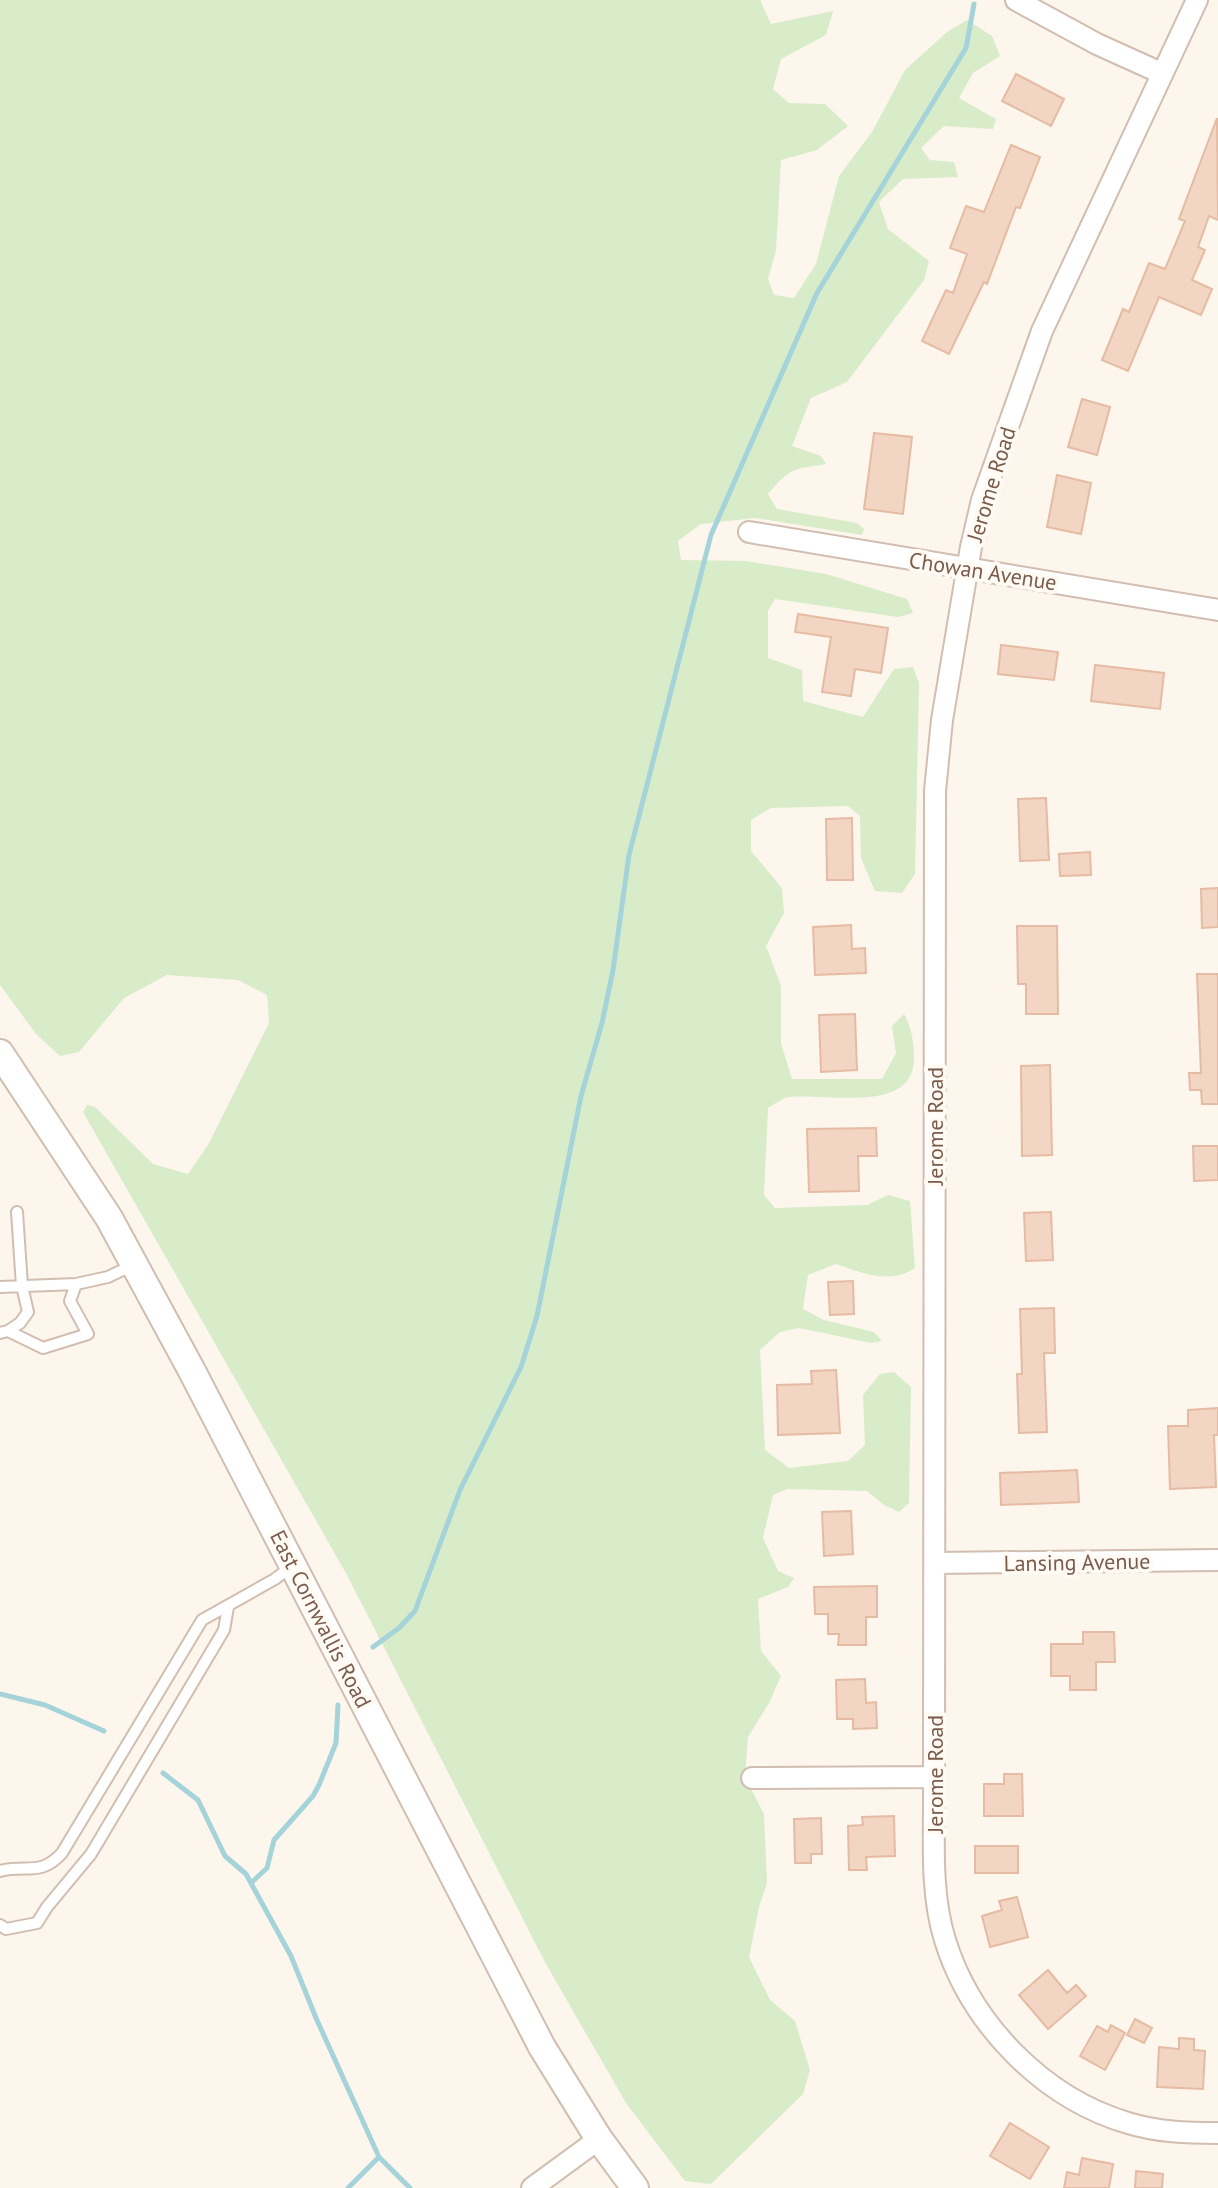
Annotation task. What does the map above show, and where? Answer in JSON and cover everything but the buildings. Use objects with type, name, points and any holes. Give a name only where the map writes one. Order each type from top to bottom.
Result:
[{"type":"street","points":[[1016,0],[1086,38],[1161,73]]},
{"type":"street","name":"Jerome Road","points":[[1197,0],[1042,331],[982,500],[967,569],[942,720],[935,791],[934,1777],[936,1894],[946,1941],[979,2013],[1008,2047],[1043,2079],[1079,2103],[1127,2123],[1178,2133],[1218,2133]]},
{"type":"street","name":"Chowan Avenue","points":[[749,532],[1218,610]]},
{"type":"street","name":"East Cornwallis Road","points":[[0,1053],[109,1218],[135,1264],[542,2047],[599,2139],[635,2188]]},
{"type":"street","name":"Lansing Avenue","points":[[935,1563],[1218,1560]]},
{"type":"street","points":[[752,1778],[934,1777]]},
{"type":"street","points":[[532,2188],[599,2139]]},
{"type":"lane","points":[[4,1332],[20,1323],[28,1312],[22,1286],[17,1212]]},
{"type":"lane","points":[[0,1287],[76,1284],[108,1277],[135,1264]]},
{"type":"lane","points":[[4,1332],[43,1348],[88,1334],[70,1301],[76,1284]]},
{"type":"lane","points":[[0,1871],[15,1867],[35,1870],[50,1866],[62,1853],[202,1620],[293,1565]]},
{"type":"lane","points":[[0,1925],[6,1929],[37,1923],[91,1854],[224,1630],[228,1607]]},
{"type":"green space","points":[[0,0],[760,0],[771,24],[833,11],[826,35],[781,59],[773,89],[789,103],[825,104],[848,126],[817,150],[781,160],[776,251],[768,279],[774,295],[794,298],[816,264],[839,176],[872,132],[905,70],[947,32],[967,20],[992,36],[1000,56],[973,73],[959,98],[996,119],[993,129],[944,126],[921,148],[930,160],[954,162],[958,177],[903,179],[879,202],[888,229],[929,261],[924,280],[847,382],[811,398],[792,446],[821,456],[826,464],[793,471],[768,494],[777,509],[857,523],[864,529],[862,535],[755,518],[701,524],[678,541],[681,560],[746,561],[826,574],[907,599],[913,613],[898,617],[775,599],[768,611],[768,658],[802,670],[803,701],[863,717],[894,669],[913,667],[919,683],[915,874],[902,893],[875,891],[861,858],[860,816],[848,806],[771,808],[751,820],[751,851],[782,888],[784,913],[766,946],[781,986],[781,1043],[792,1079],[882,1079],[896,1053],[892,1026],[904,1014],[912,1034],[914,1056],[911,1075],[901,1087],[886,1094],[847,1098],[790,1097],[768,1108],[764,1195],[775,1208],[867,1205],[888,1195],[910,1201],[915,1268],[886,1277],[836,1264],[808,1275],[803,1309],[824,1320],[874,1332],[882,1341],[871,1343],[799,1328],[780,1332],[760,1350],[765,1450],[789,1468],[848,1461],[865,1445],[863,1395],[880,1374],[894,1372],[911,1387],[909,1503],[899,1512],[867,1491],[787,1489],[773,1495],[763,1538],[778,1571],[794,1578],[788,1587],[758,1599],[761,1651],[781,1676],[748,1737],[745,1777],[764,1814],[767,1883],[749,1957],[770,2000],[795,2021],[810,2070],[803,2094],[711,2184],[685,2181],[626,2103],[546,1964],[347,1575],[83,1112],[87,1105],[95,1107],[153,1164],[188,1174],[208,1145],[269,1023],[267,995],[238,980],[167,975],[124,998],[79,1052],[60,1056],[36,1034],[0,985]]},
{"type":"waterway","points":[[373,1647],[399,1628],[415,1611],[460,1490],[521,1367],[537,1316],[581,1096],[613,970],[629,855],[711,535],[817,293],[966,48],[974,4]]},
{"type":"waterway","points":[[0,1694],[45,1705],[104,1731]]},
{"type":"waterway","points":[[251,1883],[267,1868],[274,1840],[319,1785],[336,1743],[338,1705]]},
{"type":"waterway","points":[[163,1773],[198,1800],[225,1856],[246,1874],[291,1956],[379,2157],[410,2188]]},
{"type":"waterway","points":[[348,2188],[379,2157]]}]
